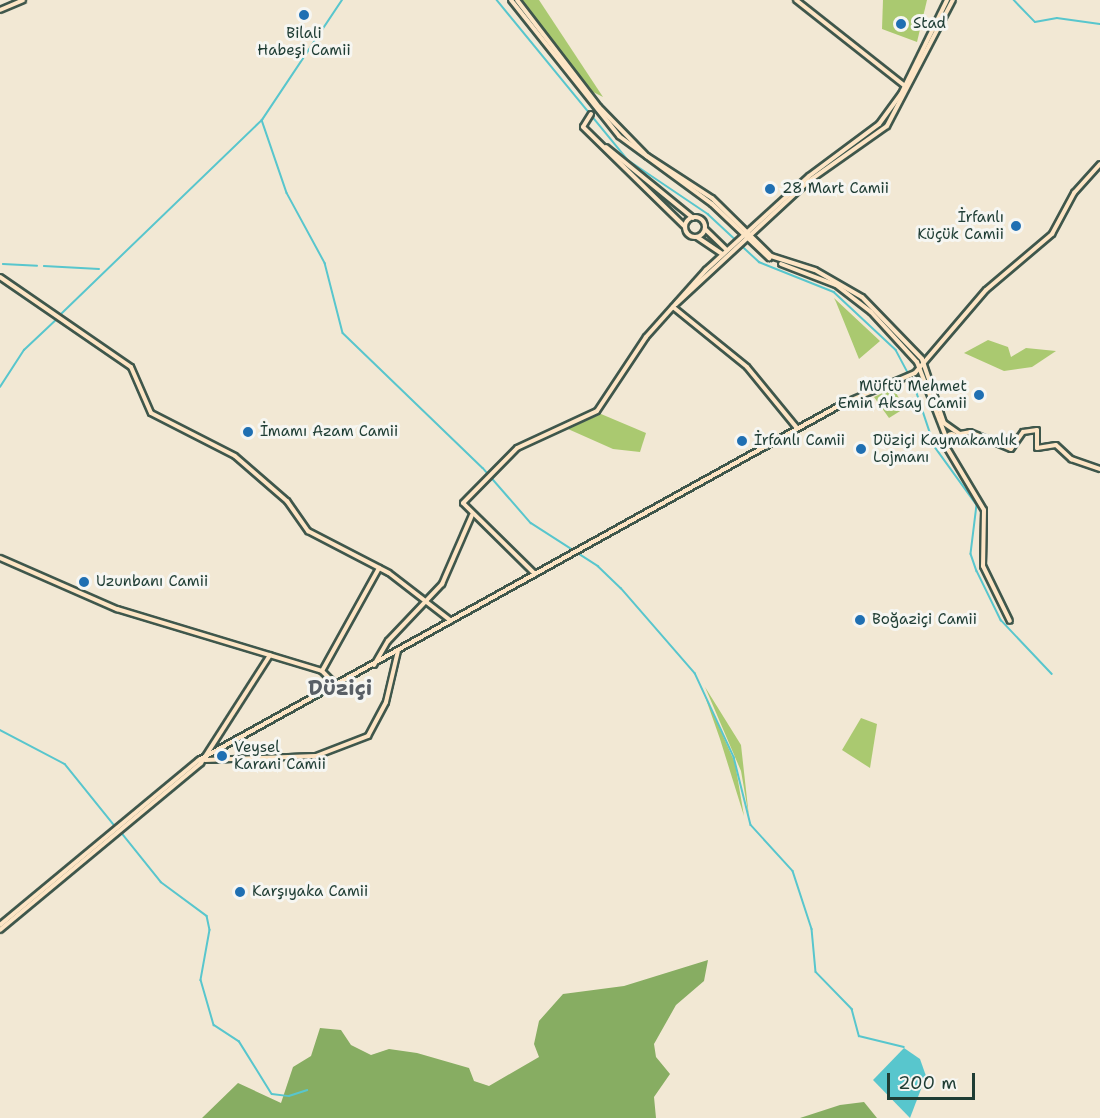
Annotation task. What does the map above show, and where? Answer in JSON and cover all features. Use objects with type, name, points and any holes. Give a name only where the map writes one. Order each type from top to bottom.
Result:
[{"type":"street","points":[[0,10],[23,0]]},
{"type":"street","points":[[511,0],[619,136],[712,204],[744,237],[774,261],[836,285],[871,312],[920,369],[950,440]]},
{"type":"street","points":[[517,0],[621,132],[647,156],[712,198],[744,237],[776,259],[815,270],[854,291],[924,365],[932,396],[953,434]]},
{"type":"street","points":[[796,0],[908,88]]},
{"type":"street","points":[[908,88],[947,0]]},
{"type":"street","points":[[535,574],[472,515],[463,503],[491,470],[539,434],[597,411],[633,353],[722,255],[808,176],[879,124],[908,88],[953,0]]},
{"type":"street","points":[[591,114],[584,120],[583,127],[693,218],[702,220],[705,229],[730,248]]},
{"type":"street","points":[[605,146],[685,227],[722,255]]},
{"type":"street","points":[[0,930],[204,760],[797,428],[915,373],[986,290],[1052,234],[1074,193],[1100,164]]},
{"type":"street","points":[[685,227],[693,218]]},
{"type":"street","points":[[696,237],[705,229]]},
{"type":"street","points":[[673,307],[730,248]]},
{"type":"street","points":[[0,277],[131,367],[151,413],[235,456],[287,501],[308,531],[379,567],[451,621]]},
{"type":"street","points":[[673,307],[747,367],[797,428]]},
{"type":"street","points":[[950,440],[970,432],[1011,449],[1023,432],[1037,430],[1035,447],[1056,445],[1071,459],[1100,469]]},
{"type":"street","points":[[953,434],[960,435]]},
{"type":"street","points":[[953,434],[947,448],[984,510],[983,566],[1010,621]]},
{"type":"street","points":[[950,440],[953,434]]},
{"type":"street","points":[[373,666],[388,641],[428,602],[472,515]]},
{"type":"street","points":[[0,558],[117,609],[322,670],[337,686]]},
{"type":"street","points":[[322,670],[331,663],[379,567]]},
{"type":"street","points":[[204,760],[316,756],[368,736],[386,702],[398,651]]},
{"type":"street","points":[[204,760],[270,655]]},
{"type":"street","points":[[0,925],[120,829]]},
{"type":"green space","points":[[519,0],[539,0],[603,97],[587,89]]},
{"type":"green space","name":"Stad","points":[[883,0],[927,0],[917,42],[882,29]]},
{"type":"green space","points":[[834,298],[880,341],[859,359],[836,302]]},
{"type":"green space","points":[[988,340],[1008,347],[1011,357],[1026,348],[1056,351],[1032,367],[1004,371],[964,353]]},
{"type":"green space","points":[[893,388],[905,408],[889,418],[874,397]]},
{"type":"green space","points":[[601,414],[646,433],[640,452],[613,449],[568,429]]},
{"type":"green space","points":[[705,687],[741,745],[749,817],[741,771]]},
{"type":"green space","points":[[702,688],[735,763],[744,816],[720,739]]},
{"type":"green space","points":[[861,718],[877,724],[870,768],[842,750]]},
{"type":"green space","points":[[708,960],[704,981],[676,1005],[654,1044],[656,1057],[670,1074],[654,1097],[656,1118],[202,1118],[238,1083],[281,1103],[293,1067],[311,1056],[320,1028],[341,1030],[351,1045],[371,1055],[389,1049],[417,1053],[469,1068],[474,1081],[489,1086],[539,1057],[534,1044],[539,1021],[563,994],[624,986]]},
{"type":"green space","points":[[864,1102],[877,1118],[800,1118],[840,1105]]},
{"type":"water","points":[[904,1048],[920,1059],[926,1076],[910,1118],[873,1080]]},
{"type":"waterway","points":[[60,315],[262,120],[342,0]]},
{"type":"waterway","points":[[497,0],[628,160],[708,214],[737,241]]},
{"type":"waterway","points":[[1014,0],[1035,22],[1057,18],[1100,24]]},
{"type":"waterway","points":[[262,120],[287,193],[325,263],[343,333],[483,468],[531,523],[598,566],[621,588],[695,673],[734,757],[751,825],[793,871],[812,929],[816,972],[852,1009],[859,1036],[904,1047]]},
{"type":"waterway","points":[[741,245],[759,262],[834,292],[896,350],[914,384],[935,447],[977,505],[971,554],[977,571],[1001,620],[1052,674]]},
{"type":"waterway","points":[[3,264],[37,266]]},
{"type":"waterway","points":[[44,266],[99,269]]},
{"type":"waterway","points":[[0,387],[24,350],[57,319]]},
{"type":"waterway","points":[[0,730],[65,764],[115,826]]},
{"type":"waterway","points":[[121,832],[161,882],[207,916],[210,930],[201,980],[214,1025],[239,1041],[272,1094],[289,1096],[307,1090]]},
{"type":"place","name":"Bilali Habeşi Camii","points":[[304,15]]},
{"type":"place","name":"Stad","points":[[901,24]]},
{"type":"place","name":"28 Mart Camii","points":[[770,189]]},
{"type":"place","name":"İrfanlı Küçük Camii","points":[[1016,226]]},
{"type":"place","name":"Müftü Mehmet Emin Aksay Camii","points":[[979,395]]},
{"type":"place","name":"İmamı Azam Camii","points":[[248,432]]},
{"type":"place","name":"İrfanlı Camii","points":[[742,441]]},
{"type":"place","name":"Düziçi Kaymakamlık Lojmanı","points":[[861,449]]},
{"type":"place","name":"Uzunbanı Camii","points":[[84,582]]},
{"type":"place","name":"Boğaziçi Camii","points":[[860,620]]},
{"type":"place","name":"Veysel Karani Camii","points":[[222,756]]},
{"type":"place","name":"Karşıyaka Camii","points":[[240,892]]},
{"type":"district","name":"Düziçi","points":[[340,688]]}]
